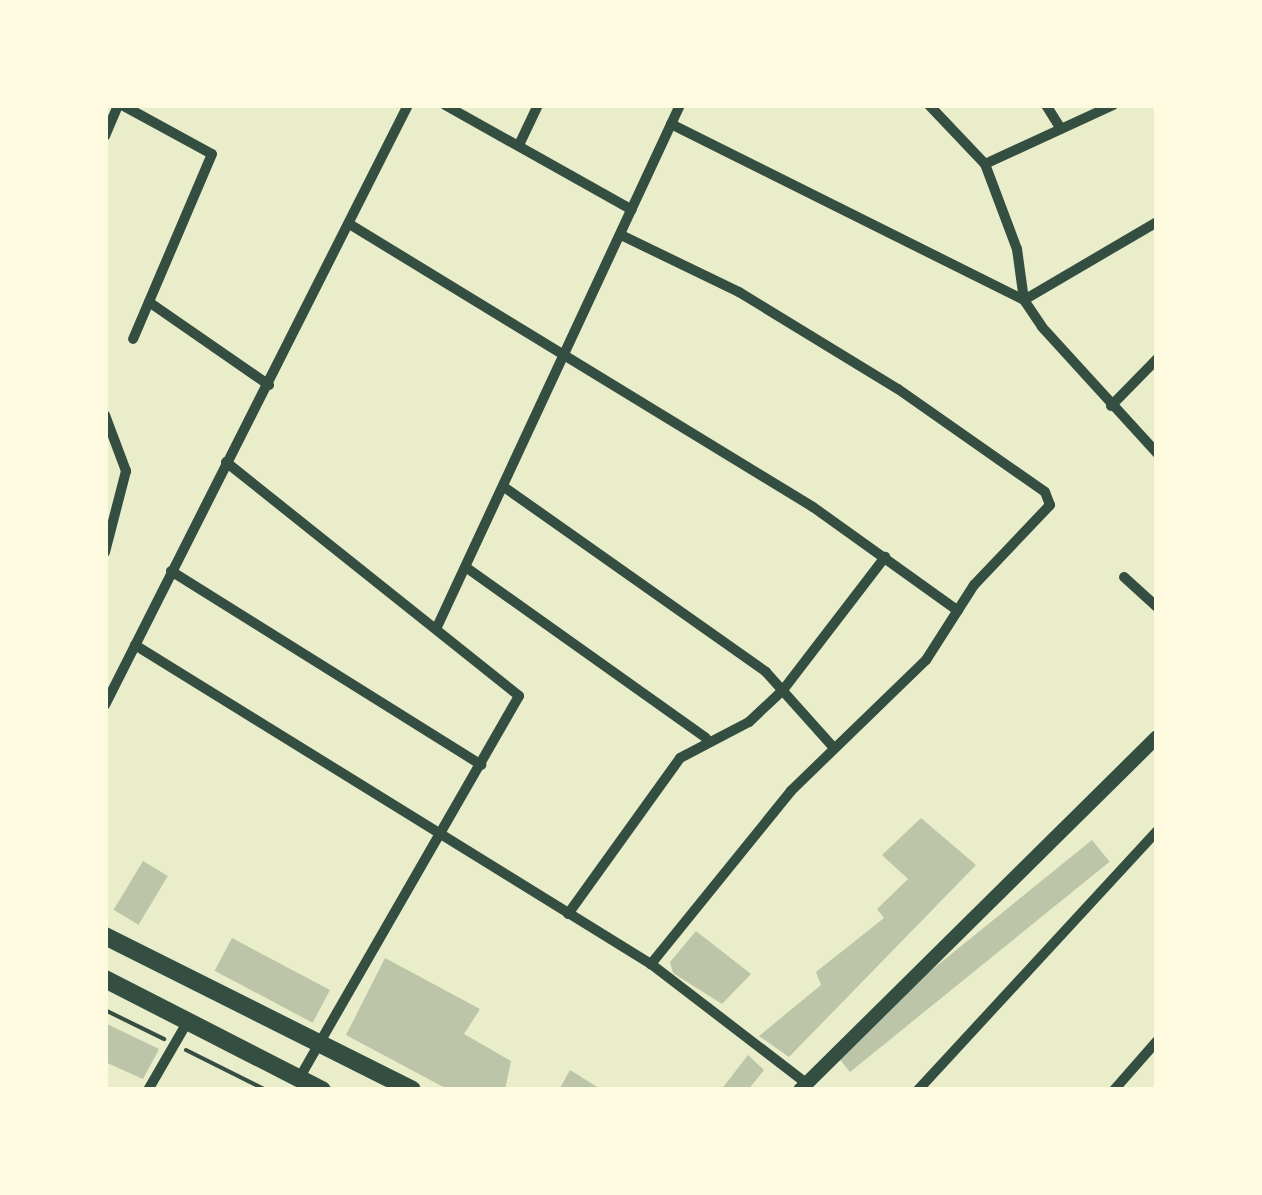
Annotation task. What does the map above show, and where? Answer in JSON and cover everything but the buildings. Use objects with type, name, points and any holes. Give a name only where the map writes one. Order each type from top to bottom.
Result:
[{"type":"highway","points":[[105,936],[412,1090]]},
{"type":"highway","points":[[105,978],[322,1090]]},
{"type":"street","points":[[105,136],[120,105],[212,154],[133,339]]},
{"type":"street","points":[[105,705],[226,462],[351,225],[408,105]]},
{"type":"street","points":[[445,105],[632,210]]},
{"type":"street","points":[[520,145],[538,105]]},
{"type":"street","points":[[437,627],[504,487],[562,351],[621,235],[680,105]]},
{"type":"street","points":[[929,105],[985,164],[1017,248],[1024,300]]},
{"type":"street","points":[[1046,105],[1061,129]]},
{"type":"street","points":[[985,164],[1113,105]]},
{"type":"street","points":[[671,124],[1024,300],[1111,406],[1157,453]]},
{"type":"street","points":[[1024,300],[1157,222]]},
{"type":"street","points":[[351,225],[562,351],[885,557],[958,611]]},
{"type":"street","points":[[621,235],[739,292],[1045,492],[1050,505],[958,611],[926,660],[834,748],[650,964]]},
{"type":"street","points":[[149,302],[269,385]]},
{"type":"street","points":[[1111,406],[1157,359]]},
{"type":"street","points":[[105,416],[126,472],[105,552]]},
{"type":"street","points":[[226,462],[520,696],[481,764],[434,833],[300,1079]]},
{"type":"street","points":[[504,487],[783,690],[834,748]]},
{"type":"street","points":[[568,914],[680,758],[706,738],[749,722],[783,690],[885,557]]},
{"type":"street","points":[[467,568],[706,738]]},
{"type":"street","points":[[172,571],[481,764]]},
{"type":"street","points":[[1124,577],[1157,607]]},
{"type":"street","points":[[135,645],[650,964],[803,1086],[1157,737]]},
{"type":"street","points":[[918,1090],[1157,832]]},
{"type":"street","points":[[148,1090],[188,1021]]},
{"type":"street","points":[[1114,1090],[1157,1042]]}]
